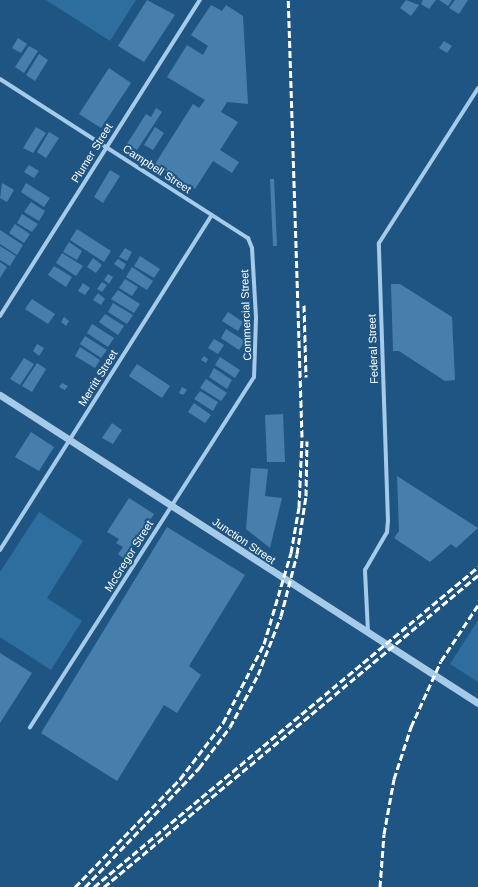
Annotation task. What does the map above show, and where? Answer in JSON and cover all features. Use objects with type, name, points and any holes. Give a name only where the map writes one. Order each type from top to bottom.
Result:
[{"type":"street","name":"Plumer Street","points":[[0,316],[199,0]]},
{"type":"street","name":"Campbell Street","points":[[0,79],[245,235]]},
{"type":"street","name":"Federal Street","points":[[368,633],[365,570],[386,532],[388,521],[379,243],[478,88]]},
{"type":"street","name":"Merritt Street","points":[[0,550],[212,215]]},
{"type":"street","name":"Commercial Street","points":[[244,394],[254,377],[257,362],[252,248],[245,235]]},
{"type":"street","name":"McGregor Street","points":[[30,727],[244,394]]},
{"type":"street","name":"Junction Street","points":[[0,395],[478,703]]},
{"type":"shaded area","points":[[46,0],[136,0],[110,41]]},
{"type":"shaded area","points":[[39,512],[83,541],[47,598],[82,621],[51,670],[0,637],[0,572]]},
{"type":"shaded area","points":[[478,620],[478,682],[450,664]]},
{"type":"building","points":[[147,0],[175,15],[144,62],[118,46]]},
{"type":"building","points":[[406,0],[419,5],[411,16],[400,8]]},
{"type":"building","points":[[423,0],[436,0],[429,9],[421,4]]},
{"type":"building","points":[[439,0],[452,0],[448,6]]},
{"type":"building","points":[[455,0],[468,0],[459,14],[449,8]]},
{"type":"building","points":[[211,5],[222,11],[226,5],[243,16],[248,104],[227,102],[221,112],[238,122],[220,150],[239,162],[232,173],[213,161],[195,189],[155,164],[193,104],[199,108],[205,100],[167,77],[187,45],[203,55],[208,46],[191,35]]},
{"type":"building","points":[[18,38],[27,44],[21,53],[12,48]]},
{"type":"building","points":[[444,41],[452,46],[447,53],[439,48]]},
{"type":"building","points":[[29,46],[38,51],[24,73],[15,67]]},
{"type":"building","points":[[39,54],[48,60],[35,81],[26,75]]},
{"type":"building","points":[[109,68],[131,83],[101,128],[79,114]]},
{"type":"building","points":[[156,108],[162,112],[137,150],[127,144],[146,114],[151,117]]},
{"type":"building","points":[[36,127],[46,133],[33,153],[23,148]]},
{"type":"building","points":[[155,127],[164,133],[153,150],[144,145]]},
{"type":"building","points":[[49,132],[59,138],[46,158],[37,152]]},
{"type":"building","points":[[29,165],[39,171],[34,178],[24,172]]},
{"type":"building","points":[[110,170],[120,176],[103,203],[94,197]]},
{"type":"building","points":[[270,179],[274,179],[277,246],[273,246]]},
{"type":"building","points":[[2,183],[14,190],[7,202],[0,198]]},
{"type":"building","points":[[26,183],[50,198],[44,207],[21,192]]},
{"type":"building","points":[[31,202],[45,211],[39,221],[24,212]]},
{"type":"building","points":[[22,214],[38,224],[32,232],[17,223]]},
{"type":"building","points":[[15,224],[30,234],[24,243],[9,233]]},
{"type":"building","points":[[77,229],[111,251],[104,262],[70,240]]},
{"type":"building","points":[[0,230],[23,245],[17,255],[0,244]]},
{"type":"building","points":[[69,242],[82,251],[77,260],[63,252]]},
{"type":"building","points":[[0,246],[16,256],[10,266],[0,260]]},
{"type":"building","points":[[125,248],[132,252],[127,261],[119,257]]},
{"type":"building","points":[[62,253],[83,266],[76,276],[56,263]]},
{"type":"building","points":[[140,256],[160,269],[154,278],[134,266]]},
{"type":"building","points":[[93,258],[102,265],[96,273],[87,267]]},
{"type":"building","points":[[118,259],[126,264],[123,270],[114,264]]},
{"type":"building","points":[[0,262],[7,267],[0,278]]},
{"type":"building","points":[[54,266],[72,277],[66,287],[48,275]]},
{"type":"building","points":[[132,267],[153,281],[147,290],[126,277]]},
{"type":"building","points":[[108,274],[113,277],[109,284],[104,280]]},
{"type":"building","points":[[125,279],[138,287],[132,296],[119,288]]},
{"type":"building","points":[[102,282],[107,285],[102,292],[97,289]]},
{"type":"building","points":[[83,283],[90,288],[85,295],[78,291]]},
{"type":"building","points":[[391,284],[400,284],[452,317],[455,380],[445,381],[399,351],[393,351]]},
{"type":"building","points":[[118,290],[140,304],[134,313],[111,299]]},
{"type":"building","points":[[98,293],[105,299],[101,305],[93,300]]},
{"type":"building","points":[[32,299],[55,314],[48,324],[25,309]]},
{"type":"building","points":[[113,303],[133,315],[127,324],[108,312]]},
{"type":"building","points":[[228,312],[243,322],[238,331],[222,321]]},
{"type":"building","points":[[105,314],[124,326],[118,335],[99,322]]},
{"type":"building","points":[[64,317],[69,321],[66,326],[61,322]]},
{"type":"building","points":[[92,324],[114,338],[108,347],[87,333]]},
{"type":"building","points":[[226,329],[245,341],[239,350],[221,338]]},
{"type":"building","points":[[85,336],[107,350],[101,358],[80,344]]},
{"type":"building","points":[[214,339],[224,345],[218,354],[208,348]]},
{"type":"building","points":[[37,344],[44,348],[39,356],[33,351]]},
{"type":"building","points":[[80,347],[100,360],[95,368],[75,356]]},
{"type":"building","points":[[204,356],[208,359],[206,363],[201,360]]},
{"type":"building","points":[[220,357],[240,370],[235,378],[215,365]]},
{"type":"building","points":[[24,358],[34,364],[20,385],[10,379]]},
{"type":"building","points":[[37,363],[46,369],[32,392],[22,386]]},
{"type":"building","points":[[137,364],[170,386],[162,398],[129,376]]},
{"type":"building","points":[[214,368],[232,380],[227,389],[209,377]]},
{"type":"building","points":[[206,379],[227,393],[221,401],[200,388]]},
{"type":"building","points":[[62,383],[68,386],[65,390],[59,387]]},
{"type":"building","points":[[182,387],[187,390],[183,395],[179,393]]},
{"type":"building","points":[[200,391],[218,402],[213,411],[194,399]]},
{"type":"building","points":[[194,403],[211,415],[205,423],[188,412]]},
{"type":"building","points":[[283,414],[285,462],[267,462],[265,415]]},
{"type":"building","points":[[112,423],[122,430],[113,444],[102,438]]},
{"type":"building","points":[[31,432],[54,447],[39,471],[15,457]]},
{"type":"building","points":[[251,468],[268,469],[265,496],[282,498],[270,548],[246,529]]},
{"type":"building","points":[[397,476],[478,528],[456,548],[451,544],[430,562],[394,538],[399,531]]},
{"type":"building","points":[[129,498],[154,514],[124,559],[118,554],[123,547],[116,543],[119,539],[107,532]]},
{"type":"building","points":[[167,527],[245,575],[189,666],[201,675],[177,713],[164,705],[117,781],[41,733]]},
{"type":"building","points":[[0,653],[32,673],[0,723]]},
{"type":"railway","points":[[75,887],[180,779],[223,723],[264,644],[291,553],[299,507],[302,437],[288,0]]},
{"type":"railway","points":[[304,305],[306,377]]},
{"type":"railway","points":[[85,887],[199,768],[230,727],[258,675],[281,616],[297,554],[306,496],[307,441]]},
{"type":"railway","points":[[94,887],[478,567]]},
{"type":"railway","points":[[104,887],[478,575]]},
{"type":"railway","points":[[380,887],[384,834],[394,779],[411,727],[441,661],[478,605]]}]
